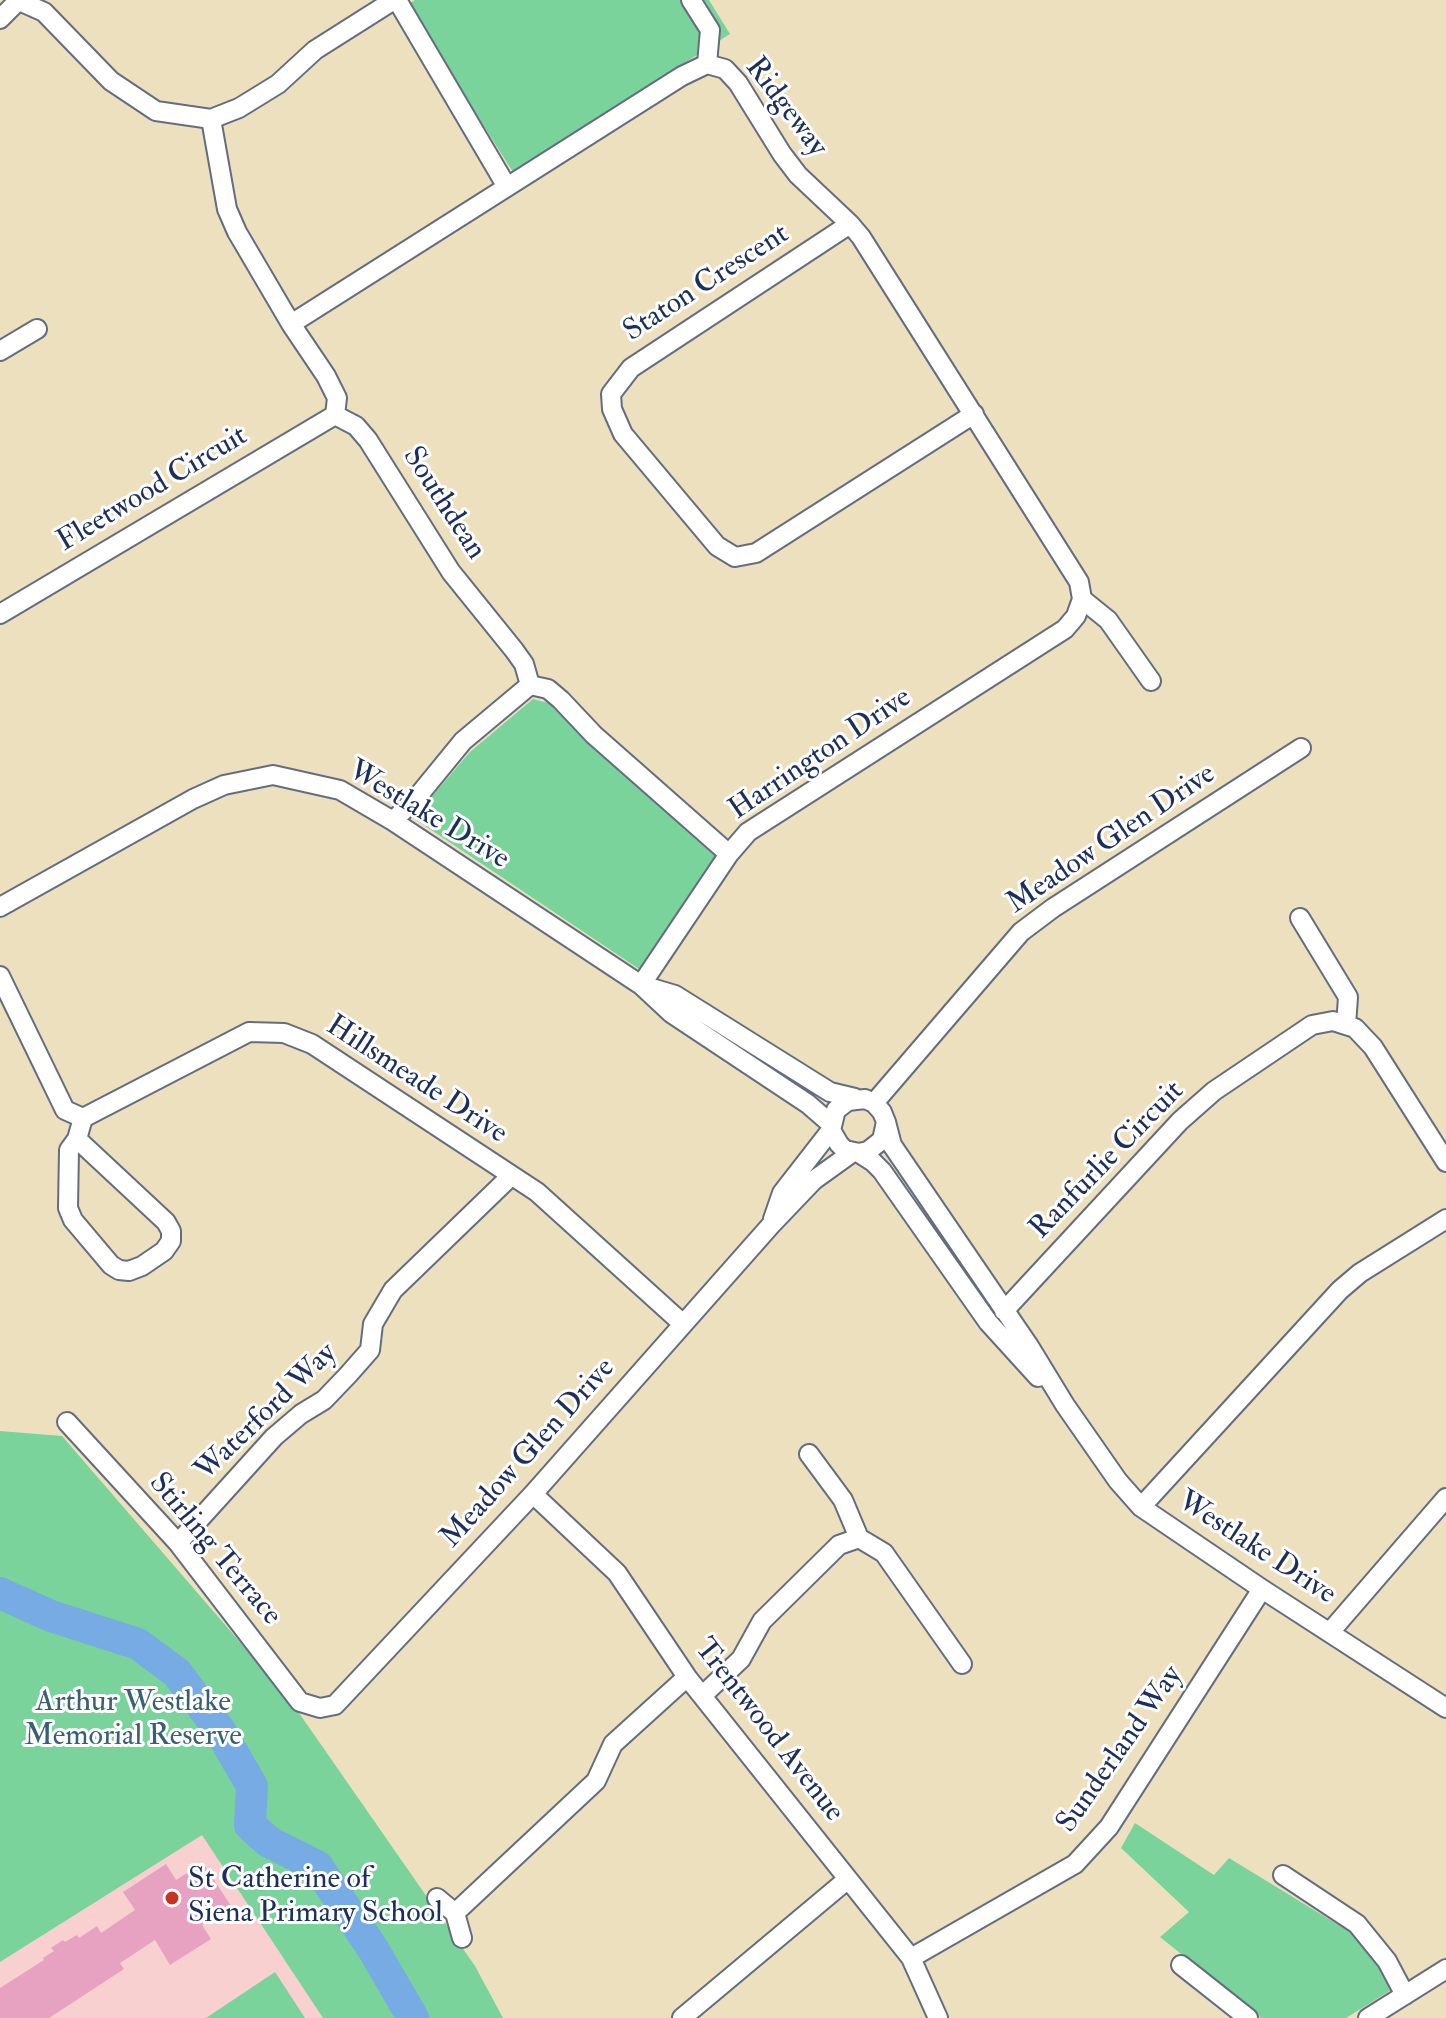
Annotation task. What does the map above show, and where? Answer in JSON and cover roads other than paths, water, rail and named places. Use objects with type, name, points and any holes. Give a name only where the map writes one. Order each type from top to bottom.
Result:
[{"type":"street","points":[[0,19],[17,1],[44,12],[111,81],[156,111],[211,119],[239,108],[278,84],[315,50],[395,0],[507,187]]},
{"type":"street","points":[[691,0],[710,30],[707,64]]},
{"type":"street","name":"Ridgeway","points":[[291,324],[682,76],[707,64],[725,69],[738,83],[790,165],[850,224],[1079,582],[1079,608],[1108,620],[1151,681]]},
{"type":"street","points":[[211,119],[227,209],[237,232],[291,324],[326,376],[337,398],[335,415]]},
{"type":"street","name":"Staton Crescent","points":[[850,224],[631,368],[611,394],[612,409],[623,434],[717,546],[735,557],[756,553],[974,414]]},
{"type":"street","points":[[0,351],[37,329]]},
{"type":"street","name":"Fleetwood Circuit","points":[[0,614],[335,415]]},
{"type":"street","name":"Southdean","points":[[335,415],[356,426],[368,440],[451,572],[524,664],[530,685]]},
{"type":"street","name":"Harrington Drive","points":[[641,985],[729,854],[748,832],[1065,629],[1079,608]]},
{"type":"street","points":[[393,821],[463,741],[530,685],[548,689],[604,744],[729,854]]},
{"type":"street","name":"Meadow Glen Drive","points":[[874,1103],[1021,932],[1053,908],[1301,748]]},
{"type":"street","name":"Westlake Drive","points":[[0,907],[193,799],[224,785],[273,775],[340,790],[393,821],[641,985],[671,1013],[808,1104],[831,1127]]},
{"type":"street","points":[[1300,918],[1348,997],[1346,1025],[1355,1028],[1373,1047],[1446,1162]]},
{"type":"street","points":[[0,976],[65,1110],[83,1118],[77,1139],[69,1150],[68,1208],[73,1220],[111,1265],[129,1271],[142,1266],[164,1251],[171,1241],[171,1231],[166,1222],[77,1139]]},
{"type":"street","name":"Westlake Drive","points":[[641,985],[675,995],[830,1092],[855,1098]]},
{"type":"street","name":"Ranfurlie Circuit","points":[[1004,1311],[1180,1121],[1214,1091],[1312,1025],[1333,1021],[1346,1025]]},
{"type":"street","name":"Hillsmeade Drive","points":[[83,1118],[249,1032],[284,1033],[312,1044],[537,1192],[683,1324]]},
{"type":"street","points":[[855,1098],[874,1103],[886,1122],[882,1140],[868,1151],[856,1153],[839,1144],[831,1127],[836,1110],[855,1098]]},
{"type":"street","name":"Westlake Drive","points":[[886,1122],[892,1145],[1029,1346],[1065,1405],[1118,1481],[1141,1507],[1446,1708]]},
{"type":"street","name":"Meadow Glen Drive","points":[[771,1225],[782,1193],[831,1127]]},
{"type":"street","name":"Westlake Drive","points":[[856,1153],[882,1171],[988,1322],[1065,1405]]},
{"type":"street","name":"Meadow Glen Drive","points":[[320,1708],[335,1705],[353,1688],[533,1494],[814,1180],[856,1153]]},
{"type":"street","name":"Waterford Way","points":[[178,1543],[274,1437],[301,1414],[324,1400],[348,1375],[370,1350],[373,1324],[393,1290],[511,1176]]},
{"type":"street","points":[[1141,1507],[1340,1290],[1360,1273],[1446,1219]]},
{"type":"street","name":"Stirling Terrace","points":[[67,1422],[178,1543],[300,1702],[320,1708]]},
{"type":"street","points":[[809,1454],[843,1500],[859,1538],[884,1553],[962,1664]]},
{"type":"street","name":"Trentwood Avenue","points":[[533,1494],[617,1573],[687,1677],[911,1958],[938,2018]]},
{"type":"street","points":[[1330,1632],[1446,1498]]},
{"type":"street","points":[[703,1695],[741,1659],[762,1621],[839,1545],[859,1538]]},
{"type":"street","name":"Sunderland Way","points":[[911,1958],[1075,1864],[1109,1827],[1262,1589]]},
{"type":"street","points":[[455,1913],[596,1781],[613,1744],[687,1677]]},
{"type":"street","points":[[1283,1875],[1357,1924],[1387,1961],[1405,1995]]},
{"type":"street","points":[[682,2018],[848,1879]]},
{"type":"street","points":[[437,1898],[455,1913],[462,1938]]},
{"type":"street","points":[[1181,1965],[1248,2018]]},
{"type":"street","points":[[1368,2018],[1446,1969]]},
{"type":"waterway","points":[[0,1593],[51,1616],[138,1644],[177,1673],[219,1729],[252,1786],[250,1825],[269,1842],[317,1866],[373,1949],[413,2018]]},
{"type":"place","name":"St Catherine of Siena Primary School","points":[[172,1898]]},
{"type":"park label","name":"Arthur Westlake Memorial Reserve","points":[[133,1721]]}]
